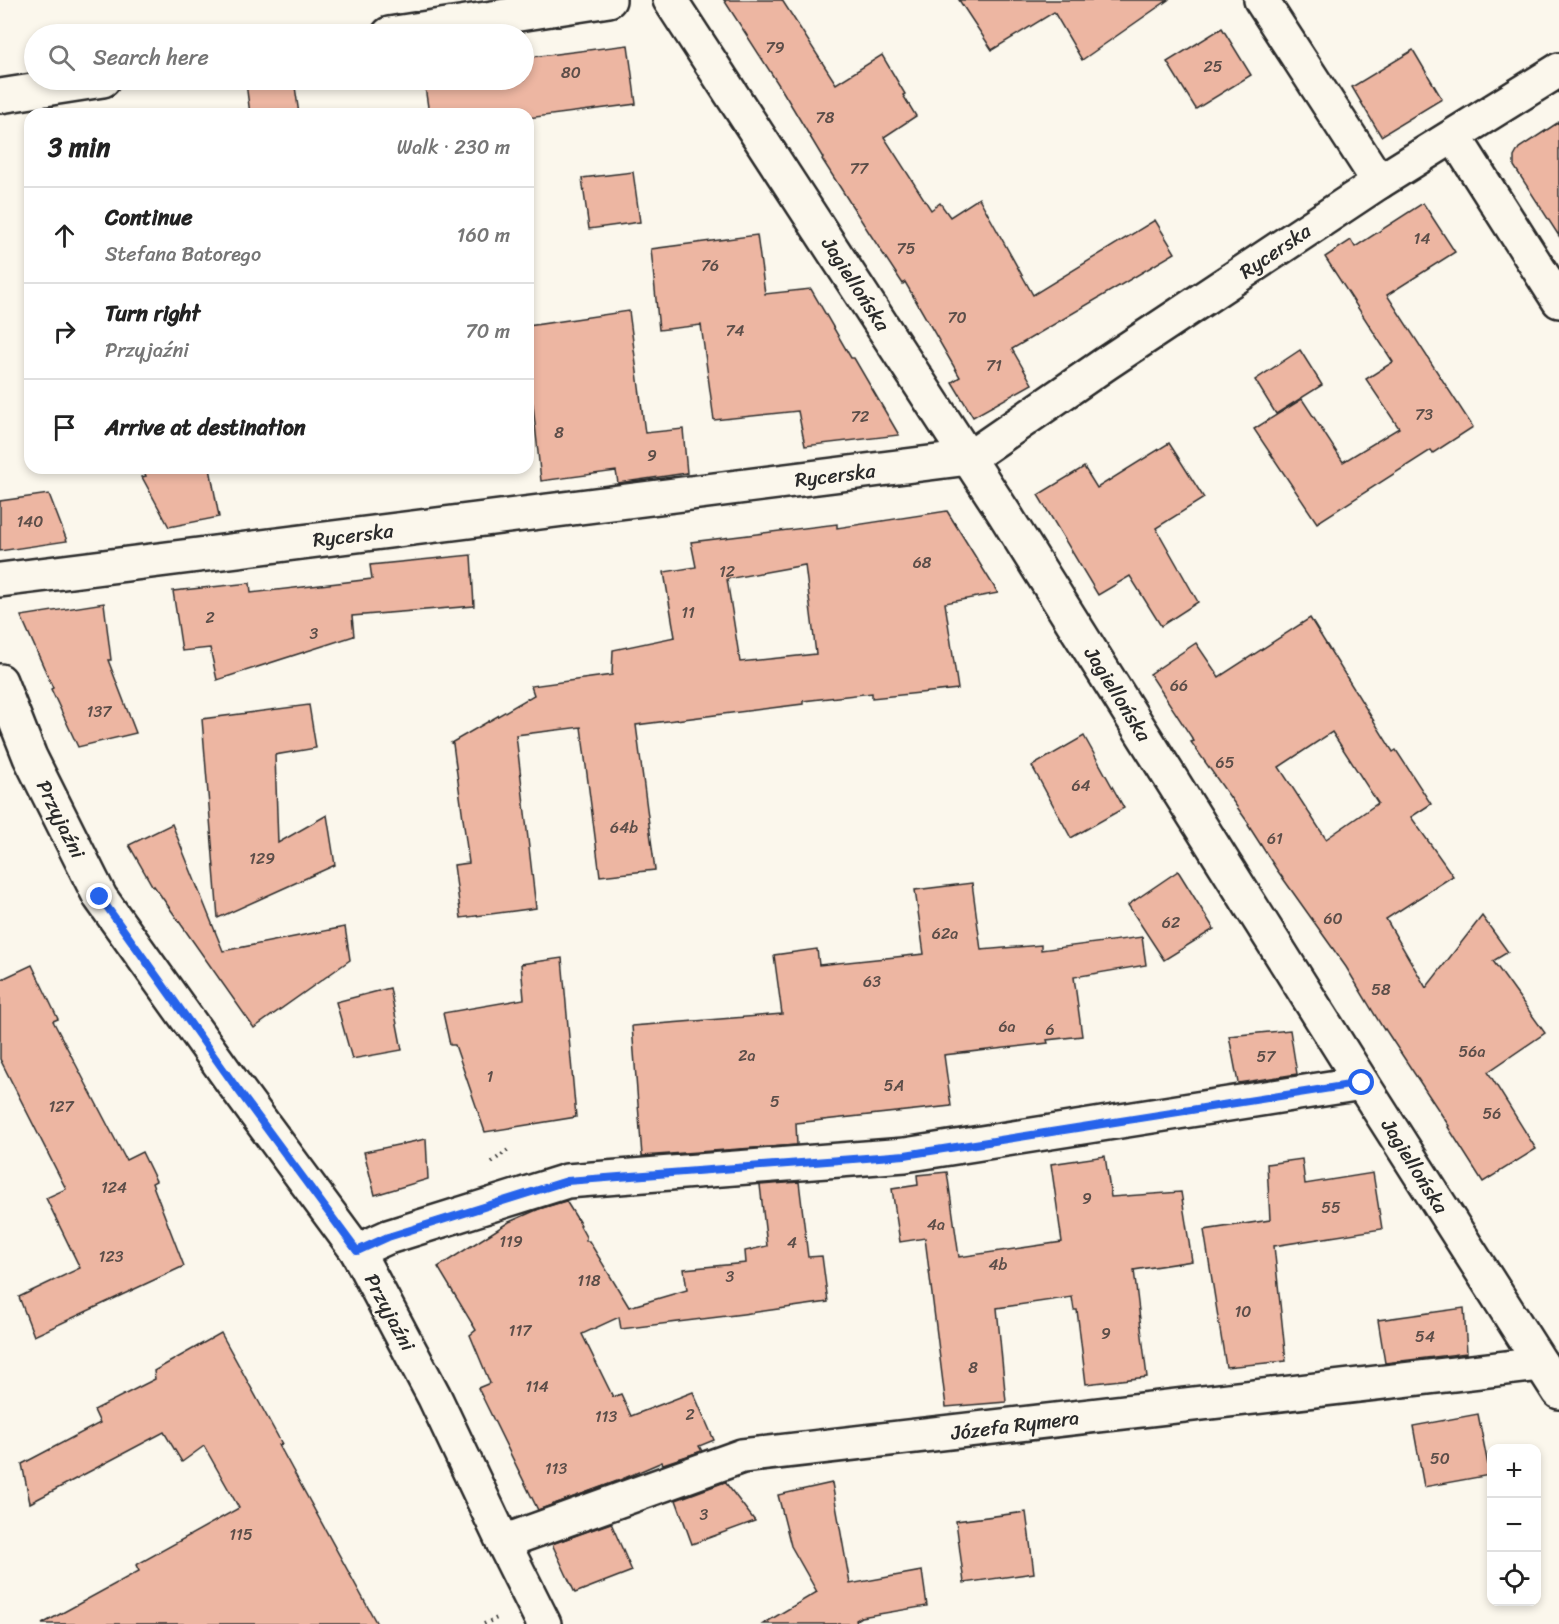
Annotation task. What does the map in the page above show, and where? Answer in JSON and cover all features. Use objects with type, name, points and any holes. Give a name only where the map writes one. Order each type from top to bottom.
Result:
[{"type":"street","points":[[454,24],[609,0]]},
{"type":"street","name":"Jagiellońska","points":[[670,0],[969,458],[1559,1392]]},
{"type":"street","points":[[1261,0],[1379,182]]},
{"type":"street","name":"Rycerska","points":[[0,580],[969,458],[1105,364],[1379,182],[1559,69]]},
{"type":"street","points":[[0,96],[39,90]]},
{"type":"street","points":[[1454,136],[1559,301]]},
{"type":"street","name":"Przyjaźni","points":[[0,681],[30,757],[100,897],[357,1251],[434,1396],[544,1624]]},
{"type":"street","points":[[357,1251],[388,1237],[567,1181],[905,1155],[1362,1083]]},
{"type":"street","name":"Józefa Rymera","points":[[503,1542],[742,1456],[1541,1364]]},
{"type":"building","points":[[724,0],[782,0],[836,84],[882,55],[916,116],[884,137],[931,210],[940,203],[950,217],[979,198],[1033,295],[1155,220],[1175,253],[1012,349],[1032,384],[973,417],[952,382],[960,377],[905,282],[903,284],[870,234]]},
{"type":"building","points":[[959,0],[1168,0],[1082,60],[1054,12],[992,50]]},
{"type":"building","points":[[1222,28],[1251,75],[1196,109],[1167,62]]},
{"type":"building","points":[[628,45],[636,104],[534,117],[534,108],[428,108],[425,90],[534,90],[534,57]]},
{"type":"building","points":[[1413,50],[1442,99],[1381,136],[1352,87]]},
{"type":"building","points":[[247,90],[295,90],[298,108],[249,108]]},
{"type":"building","points":[[1559,122],[1559,236],[1514,166],[1514,157],[1519,148]]},
{"type":"building","points":[[633,172],[640,222],[589,229],[582,178]]},
{"type":"building","points":[[1423,203],[1455,252],[1387,295],[1473,427],[1433,453],[1431,450],[1317,523],[1254,429],[1302,399],[1343,462],[1399,428],[1366,379],[1393,362],[1325,257],[1351,240],[1355,247]]},
{"type":"building","points":[[757,235],[765,294],[811,289],[899,435],[805,446],[798,411],[714,420],[701,325],[659,330],[651,249]]},
{"type":"building","points":[[629,311],[645,433],[683,429],[687,473],[618,483],[616,471],[541,481],[534,414],[534,325]]},
{"type":"building","points":[[1300,350],[1322,385],[1276,414],[1255,380]]},
{"type":"building","points":[[1169,443],[1204,498],[1156,528],[1198,602],[1161,626],[1130,576],[1098,595],[1038,495],[1084,467],[1097,488]]},
{"type":"building","points":[[145,474],[211,474],[219,517],[169,527],[142,477],[146,476]]},
{"type":"building","points":[[49,494],[67,541],[0,551],[0,501]]},
{"type":"building","points":[[947,511],[998,593],[945,603],[958,689],[872,698],[872,693],[636,725],[655,870],[600,876],[581,727],[516,735],[536,908],[461,918],[454,865],[469,863],[453,744],[451,743],[534,695],[531,686],[612,675],[613,650],[675,637],[664,572],[696,567],[691,542],[837,524],[837,528]],"holes":[[[805,565],[816,654],[740,662],[727,579]]]},
{"type":"building","points":[[471,555],[474,606],[352,616],[354,636],[217,680],[210,648],[182,651],[173,591],[250,583],[251,593],[372,579],[370,565]]},
{"type":"building","points":[[104,603],[111,660],[108,660],[136,733],[78,747],[21,616]]},
{"type":"building","points":[[1310,618],[1393,752],[1396,750],[1431,804],[1411,817],[1453,876],[1386,919],[1426,988],[1482,916],[1508,952],[1493,961],[1545,1033],[1488,1072],[1536,1149],[1483,1182],[1449,1126],[1384,1030],[1346,967],[1191,742],[1194,741],[1150,674],[1196,643],[1219,677]],"holes":[[[1332,732],[1378,803],[1326,839],[1279,767]]]},
{"type":"building","points":[[309,705],[316,748],[275,755],[278,843],[327,815],[335,865],[218,918],[202,719]]},
{"type":"building","points":[[1084,736],[1124,808],[1071,838],[1032,766]]},
{"type":"building","points":[[172,824],[223,951],[345,927],[350,960],[254,1028],[153,887],[129,845]]},
{"type":"building","points":[[1178,871],[1214,929],[1164,960],[1128,905]]},
{"type":"building","points":[[972,883],[981,950],[1041,945],[1041,950],[1142,937],[1146,965],[1074,977],[1082,1036],[1047,1040],[1048,1043],[944,1055],[951,1106],[796,1123],[797,1145],[642,1156],[632,1026],[782,1014],[774,955],[817,949],[819,965],[924,954],[915,890]]},
{"type":"building","points":[[562,958],[576,1117],[485,1132],[455,1045],[450,1045],[443,1013],[524,999],[521,964]]},
{"type":"building","points":[[32,965],[58,1019],[53,1021],[126,1160],[142,1152],[156,1181],[152,1183],[184,1266],[34,1336],[19,1297],[80,1268],[46,1198],[66,1189],[0,1059],[0,980]]},
{"type":"building","points":[[390,988],[402,1050],[352,1059],[336,1002]]},
{"type":"building","points":[[1290,1030],[1297,1074],[1238,1083],[1229,1036]]},
{"type":"building","points":[[426,1139],[428,1179],[375,1195],[364,1152]]},
{"type":"building","points":[[1105,1156],[1111,1197],[1181,1192],[1192,1261],[1134,1270],[1147,1377],[1086,1384],[1077,1310],[1074,1310],[1072,1297],[997,1308],[1006,1402],[946,1407],[925,1238],[900,1242],[892,1189],[918,1185],[917,1175],[947,1172],[959,1257],[1062,1242],[1051,1164]]},
{"type":"building","points":[[1302,1159],[1305,1184],[1373,1173],[1382,1229],[1274,1246],[1286,1361],[1226,1367],[1204,1230],[1270,1220],[1267,1164]]},
{"type":"building","points":[[799,1182],[808,1257],[822,1256],[828,1302],[621,1329],[619,1317],[582,1334],[613,1397],[621,1394],[631,1416],[693,1392],[714,1440],[699,1446],[702,1451],[663,1464],[662,1462],[538,1510],[478,1388],[490,1383],[470,1335],[476,1330],[438,1267],[509,1222],[539,1209],[566,1201],[581,1225],[586,1241],[589,1241],[629,1307],[687,1290],[684,1269],[746,1263],[745,1251],[767,1246],[760,1185]]},
{"type":"building","points":[[1464,1308],[1467,1353],[1385,1363],[1378,1320]]},
{"type":"building","points":[[221,1333],[377,1624],[42,1624],[139,1571],[136,1565],[239,1508],[204,1446],[182,1462],[164,1432],[30,1503],[22,1464],[100,1423],[94,1410],[155,1379],[154,1371]]},
{"type":"building","points":[[1478,1414],[1487,1460],[1487,1476],[1424,1487],[1413,1426]]},
{"type":"building","points":[[725,1482],[755,1521],[692,1544],[676,1500]]},
{"type":"building","points":[[832,1483],[850,1584],[922,1571],[927,1606],[861,1617],[856,1620],[857,1624],[763,1624],[817,1592],[791,1546],[778,1495]]},
{"type":"building","points":[[1026,1512],[1034,1573],[964,1583],[956,1521]]},
{"type":"building","points":[[611,1523],[632,1571],[575,1593],[552,1544]]},
{"type":"route","points":[[100,897],[357,1251],[388,1237],[567,1181],[905,1155],[1362,1083]]}]
